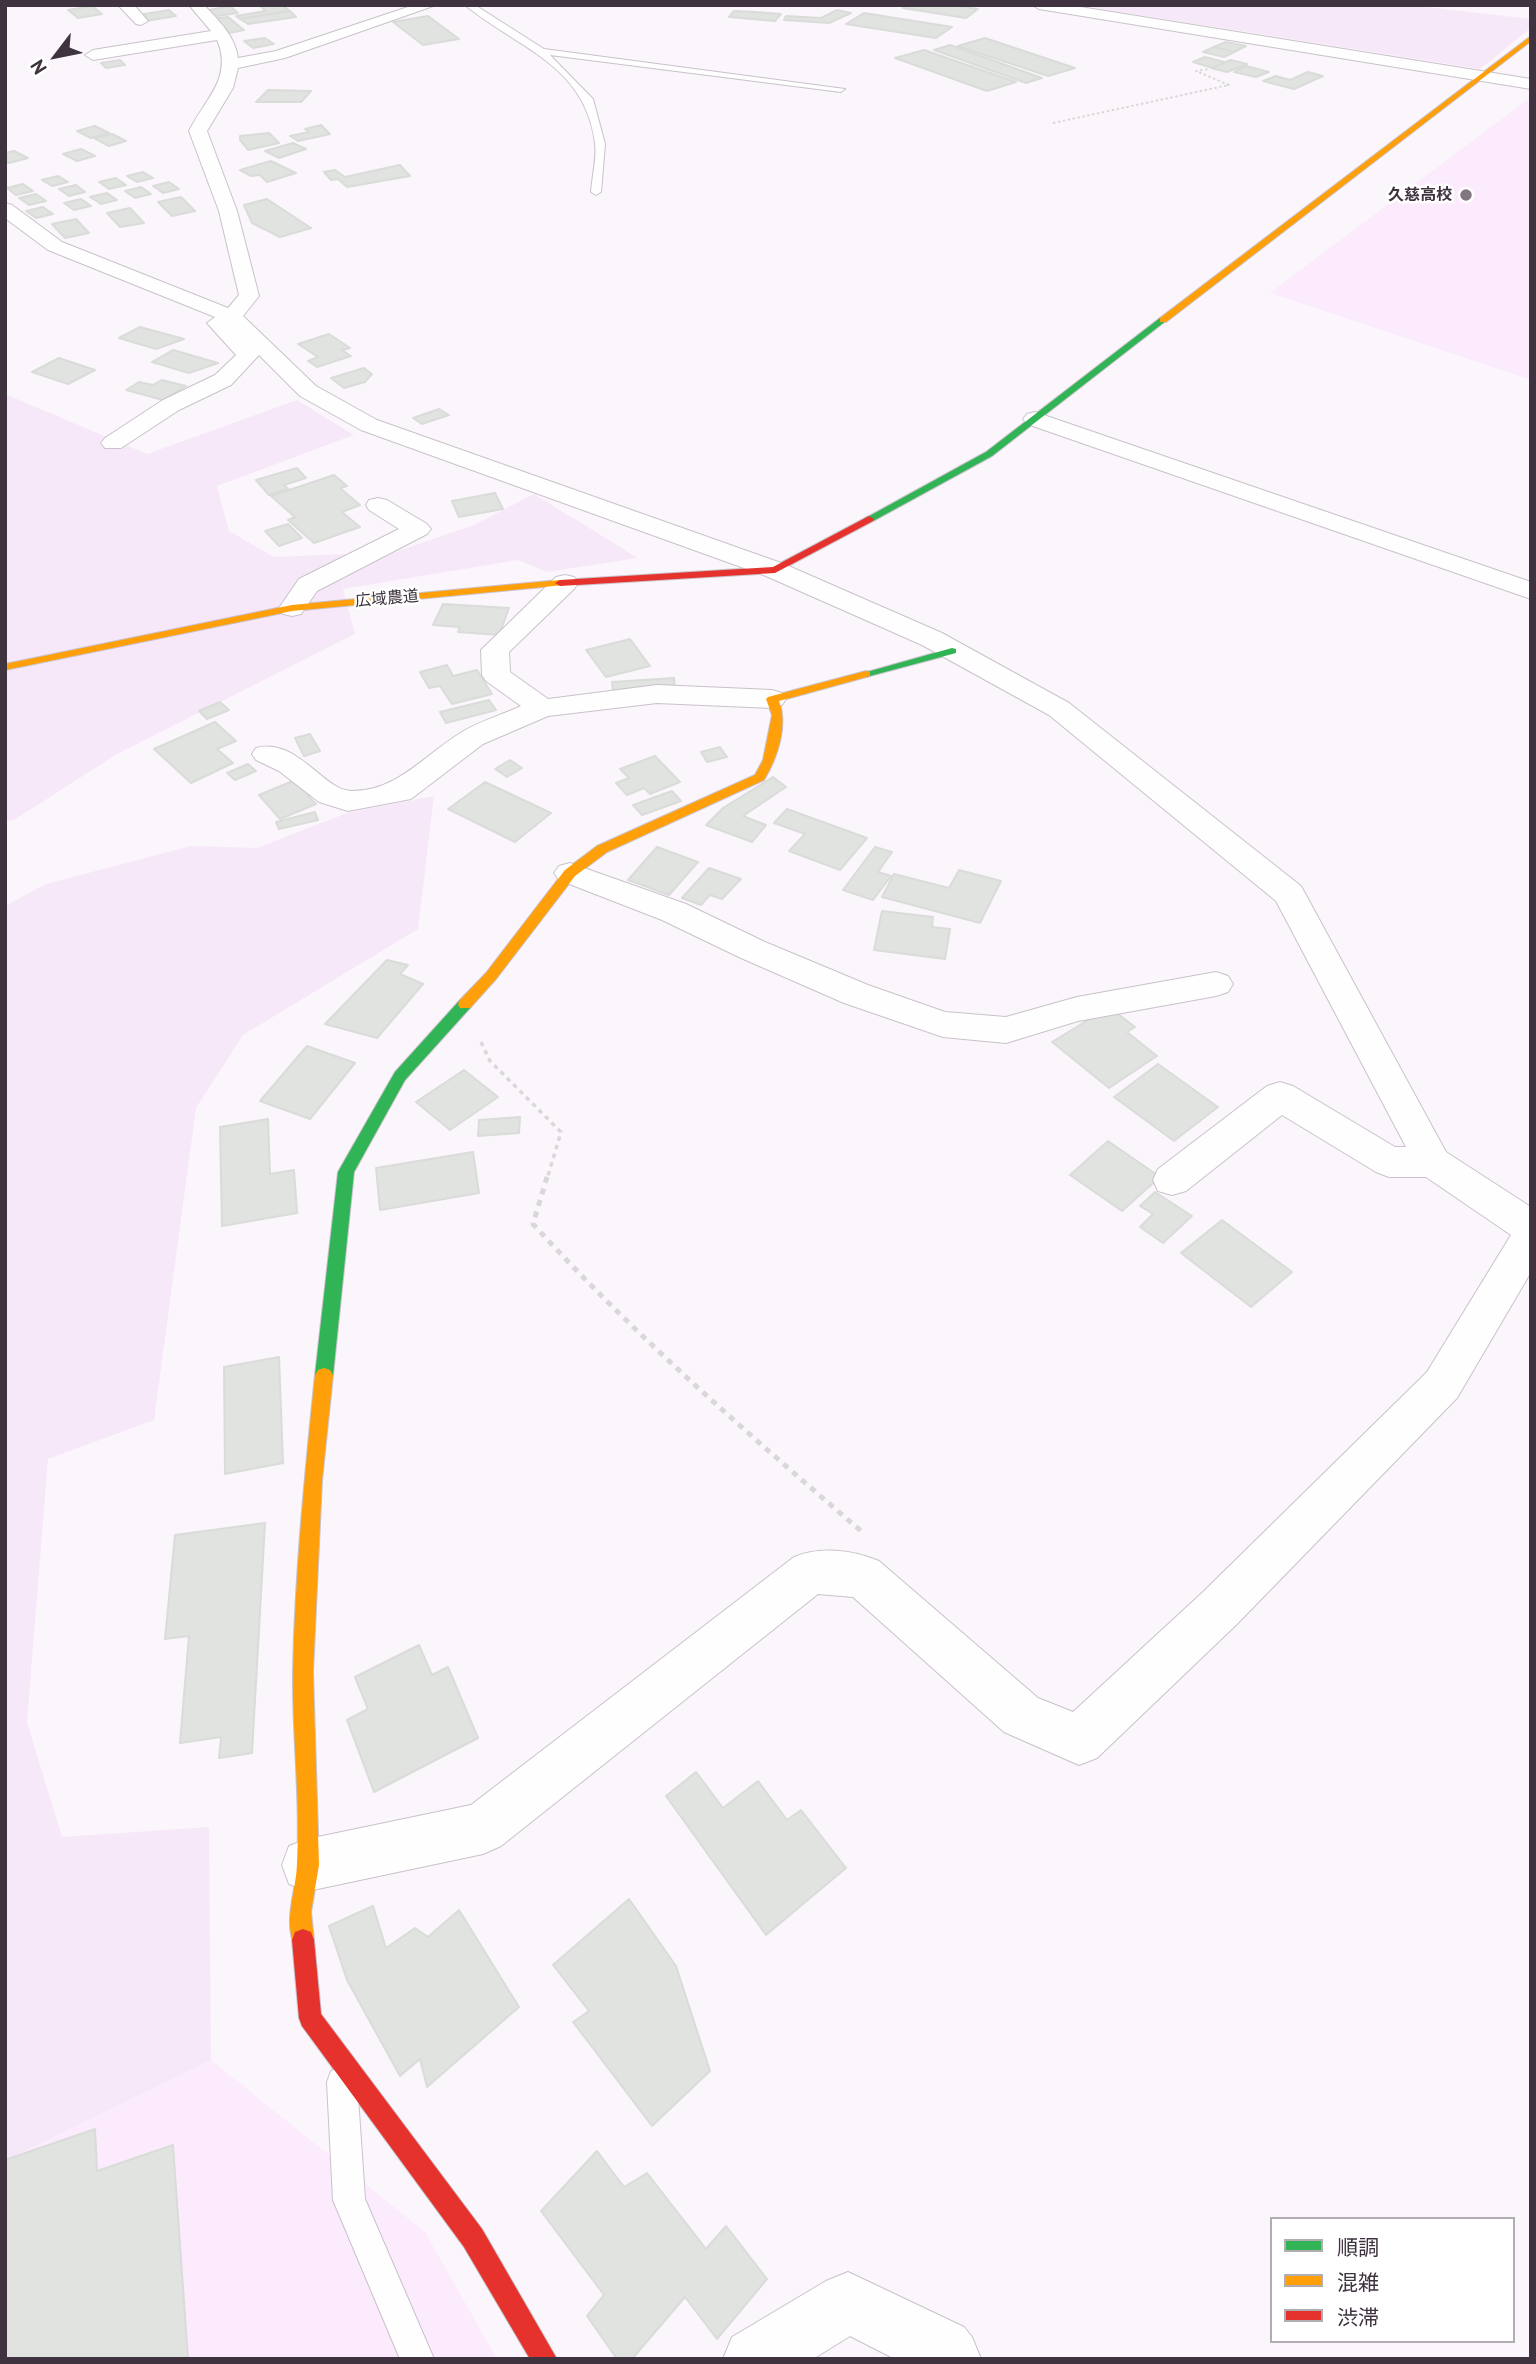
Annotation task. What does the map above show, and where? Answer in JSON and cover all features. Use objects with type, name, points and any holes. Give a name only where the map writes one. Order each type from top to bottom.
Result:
[{"type":"street","points":[[125,5],[141,21]]},
{"type":"street","points":[[197,5],[228,40],[229,65],[225,87],[198,131],[228,211],[249,296],[232,317]]},
{"type":"street","points":[[371,5],[391,18]]},
{"type":"street","points":[[229,65],[279,55],[429,5]]},
{"type":"street","points":[[1039,5],[1483,74],[1531,85]]},
{"type":"street","points":[[93,55],[223,34]]},
{"type":"street","points":[[775,570],[989,454],[1531,37]]},
{"type":"street","points":[[78,41],[98,44],[110,51]]},
{"type":"street","points":[[5,209],[55,246],[232,317],[308,391],[369,425],[775,570],[932,639],[1059,709],[1289,894],[1433,1162],[1531,1228]]},
{"type":"street","points":[[113,443],[170,405],[222,380],[248,355],[216,321],[170,301],[165,290]]},
{"type":"street","points":[[1035,419],[1531,591]]},
{"type":"street","points":[[292,608],[308,585],[418,529],[378,505]]},
{"type":"street","name":"広域農道","points":[[5,667],[292,608],[565,583],[775,570]]},
{"type":"street","points":[[542,708],[496,675],[495,650],[565,583]]},
{"type":"street","points":[[267,754],[290,765],[330,796],[348,801],[400,792],[473,738],[542,708],[657,694],[772,699],[952,651]]},
{"type":"street","points":[[544,2359],[473,2238],[310,2018],[300,1912],[308,1865],[303,1672],[313,1480],[345,1172],[400,1076],[491,976],[570,873],[602,849],[760,777],[769,760],[778,715],[772,699]]},
{"type":"street","points":[[570,873],[674,912],[753,950],[856,994],[943,1024],[1006,1030],[1077,1009],[1216,984]]},
{"type":"street","points":[[1172,1180],[1280,1096],[1389,1162],[1433,1162]]},
{"type":"street","points":[[308,1865],[483,1828],[810,1572],[863,1576],[1021,1715],[1079,1740],[1220,1608],[1442,1385],[1531,1236]]},
{"type":"street","points":[[754,2359],[848,2303],[942,2348],[950,2359]]},
{"type":"lane","points":[[468,5],[542,51],[588,99],[600,144],[596,192]]},
{"type":"lane","points":[[542,51],[841,89]]},
{"type":"lane","points":[[341,2059],[349,2200],[417,2359]]},
{"type":"path","points":[[1053,124],[1230,85],[1196,71],[1209,69]]},
{"type":"path","points":[[464,1006],[490,1060],[561,1132],[533,1224],[597,1294],[768,1451],[869,1538]]},
{"type":"shaded area","points":[[1078,5],[1409,5],[1531,19],[1531,28],[1480,69]]},
{"type":"shaded area","name":"久慈高校","points":[[1531,97],[1531,380],[1270,293]]},
{"type":"shaded area","points":[[5,394],[147,454],[297,400],[354,435],[217,486],[229,531],[274,557],[395,552],[474,525],[534,494],[638,558],[547,572],[518,560],[343,589],[355,634],[117,754],[14,820],[5,821]]},
{"type":"shaded area","points":[[434,796],[418,929],[243,1035],[196,1108],[154,1420],[48,1459],[27,1722],[62,1837],[209,1827],[211,2060],[5,2161],[5,906],[46,884],[191,846],[257,848],[347,813]]},
{"type":"shaded area","points":[[211,2060],[425,2232],[497,2359],[5,2359],[5,2161]]},
{"type":"building","points":[[259,5],[282,5],[290,11],[240,19],[236,16],[266,11]]},
{"type":"building","points":[[907,5],[953,5],[978,9],[966,18],[903,8]]},
{"type":"building","points":[[92,6],[102,14],[78,18],[68,10]]},
{"type":"building","points":[[230,6],[238,13],[217,16],[209,10]]},
{"type":"building","points":[[169,10],[176,16],[146,21],[139,15]]},
{"type":"building","points":[[837,10],[851,13],[829,23],[784,20],[786,16],[821,18]]},
{"type":"building","points":[[290,11],[296,17],[248,24],[240,19]]},
{"type":"building","points":[[734,11],[781,14],[775,21],[729,17]]},
{"type":"building","points":[[864,13],[952,27],[936,38],[846,24]]},
{"type":"building","points":[[428,16],[459,39],[423,45],[393,22]]},
{"type":"building","points":[[228,17],[244,30],[229,33],[212,19]]},
{"type":"building","points":[[265,38],[274,44],[253,48],[244,41]]},
{"type":"building","points":[[985,38],[1075,68],[1048,76],[958,46]]},
{"type":"building","points":[[1226,42],[1246,46],[1234,52],[1214,47]]},
{"type":"building","points":[[950,45],[1042,78],[1026,83],[934,50]]},
{"type":"building","points":[[1214,47],[1234,52],[1224,57],[1203,52]]},
{"type":"building","points":[[924,50],[1016,82],[987,91],[895,58]]},
{"type":"building","points":[[1205,57],[1224,62],[1213,68],[1193,62]]},
{"type":"building","points":[[120,60],[125,65],[106,68],[101,63]]},
{"type":"building","points":[[1231,60],[1247,64],[1227,72],[1211,68]]},
{"type":"building","points":[[1246,66],[1269,72],[1256,77],[1234,72]]},
{"type":"building","points":[[1308,72],[1323,76],[1294,89],[1263,81],[1276,76],[1290,80]]},
{"type":"building","points":[[268,90],[311,91],[301,102],[256,102]]},
{"type":"building","points":[[321,125],[330,134],[298,141],[290,136],[309,132],[305,129]]},
{"type":"building","points":[[95,126],[109,133],[91,138],[77,131]]},
{"type":"building","points":[[269,133],[279,143],[248,150],[240,140],[240,136]]},
{"type":"building","points":[[112,134],[126,141],[109,146],[94,138]]},
{"type":"building","points":[[293,143],[306,149],[279,158],[265,151]]},
{"type":"building","points":[[81,149],[95,156],[77,161],[63,154]]},
{"type":"building","points":[[14,151],[28,158],[9,163],[5,161],[5,153]]},
{"type":"building","points":[[271,161],[296,173],[267,182],[260,175],[251,176],[240,170]]},
{"type":"building","points":[[400,165],[410,176],[347,187],[338,179],[331,180],[324,172],[335,170],[345,177]]},
{"type":"building","points":[[143,172],[153,178],[137,182],[127,176]]},
{"type":"building","points":[[58,176],[68,182],[52,186],[42,180]]},
{"type":"building","points":[[116,178],[126,185],[109,189],[99,182]]},
{"type":"building","points":[[169,182],[179,189],[163,193],[153,186]]},
{"type":"building","points":[[23,184],[33,191],[16,195],[7,188]]},
{"type":"building","points":[[76,185],[85,192],[69,196],[59,189]]},
{"type":"building","points":[[141,187],[151,194],[135,198],[125,191]]},
{"type":"building","points":[[107,193],[117,200],[101,204],[90,197]]},
{"type":"building","points":[[36,194],[46,201],[29,205],[19,198]]},
{"type":"building","points":[[181,197],[195,211],[172,216],[158,202]]},
{"type":"building","points":[[81,199],[91,206],[74,210],[64,203]]},
{"type":"building","points":[[267,199],[311,228],[280,237],[252,223],[244,205]]},
{"type":"building","points":[[43,207],[53,214],[36,218],[26,211]]},
{"type":"building","points":[[130,208],[144,223],[120,227],[107,213]]},
{"type":"building","points":[[76,219],[89,233],[65,238],[52,224]]},
{"type":"building","points":[[140,327],[184,339],[156,349],[119,338]]},
{"type":"building","points":[[329,334],[350,348],[342,350],[351,356],[317,367],[308,361],[318,357],[298,344]]},
{"type":"building","points":[[173,350],[218,363],[189,373],[152,362]]},
{"type":"building","points":[[59,358],[95,370],[68,384],[32,372]]},
{"type":"building","points":[[364,368],[372,374],[365,382],[344,388],[331,378]]},
{"type":"building","points":[[162,380],[186,386],[163,400],[126,390],[139,382],[153,385]]},
{"type":"building","points":[[439,409],[449,415],[422,424],[413,418]]},
{"type":"building","points":[[297,468],[306,478],[284,485],[288,489],[269,495],[256,480]]},
{"type":"building","points":[[334,475],[347,486],[340,488],[360,505],[342,512],[360,527],[314,543],[288,520],[295,517],[271,496]]},
{"type":"building","points":[[495,493],[503,509],[459,517],[452,501]]},
{"type":"building","points":[[288,524],[302,538],[279,546],[265,531]]},
{"type":"building","points":[[443,604],[509,608],[499,635],[458,632],[460,627],[433,625]]},
{"type":"building","points":[[630,639],[650,666],[606,677],[586,650]]},
{"type":"building","points":[[447,665],[453,676],[477,670],[492,694],[452,704],[440,686],[429,688],[420,672]]},
{"type":"building","points":[[674,678],[675,687],[613,691],[612,682]]},
{"type":"building","points":[[489,700],[496,710],[446,723],[440,712]]},
{"type":"building","points":[[220,702],[229,710],[207,719],[199,711]]},
{"type":"building","points":[[215,722],[236,741],[217,749],[233,763],[191,783],[154,749]]},
{"type":"building","points":[[310,734],[320,751],[304,756],[295,738]]},
{"type":"building","points":[[720,747],[727,757],[707,762],[701,752]]},
{"type":"building","points":[[655,756],[680,782],[650,794],[644,788],[627,795],[616,783],[629,778],[620,769]]},
{"type":"building","points":[[510,760],[522,768],[507,777],[495,769]]},
{"type":"building","points":[[248,764],[256,771],[235,780],[227,773]]},
{"type":"building","points":[[773,777],[786,787],[743,816],[766,825],[752,842],[706,825],[723,808]]},
{"type":"building","points":[[300,778],[315,791],[307,795],[316,804],[280,819],[259,795]]},
{"type":"building","points":[[485,782],[551,813],[515,842],[448,809]]},
{"type":"building","points":[[672,791],[681,801],[642,815],[633,805]]},
{"type":"building","points":[[787,809],[867,838],[840,870],[789,851],[805,834],[774,823]]},
{"type":"building","points":[[315,812],[318,820],[279,829],[276,822]]},
{"type":"building","points":[[657,847],[698,862],[669,895],[628,880]]},
{"type":"building","points":[[875,847],[892,852],[878,872],[891,876],[873,900],[843,890]]},
{"type":"building","points":[[709,868],[741,879],[722,899],[710,895],[701,905],[682,898]]},
{"type":"building","points":[[959,870],[1001,881],[980,923],[882,897],[894,874],[949,888]]},
{"type":"building","points":[[882,911],[933,917],[932,927],[950,929],[945,959],[874,950]]},
{"type":"building","points":[[387,960],[408,965],[400,974],[423,984],[377,1038],[325,1024]]},
{"type":"building","points":[[1109,1007],[1135,1027],[1127,1032],[1157,1056],[1109,1088],[1052,1042]]},
{"type":"building","points":[[307,1046],[355,1063],[310,1119],[260,1101]]},
{"type":"building","points":[[1158,1064],[1218,1107],[1174,1141],[1114,1097]]},
{"type":"building","points":[[464,1070],[498,1097],[450,1130],[416,1102]]},
{"type":"building","points":[[520,1117],[519,1133],[478,1136],[479,1120]]},
{"type":"building","points":[[268,1119],[270,1174],[294,1170],[297,1213],[222,1226],[220,1127]]},
{"type":"building","points":[[1108,1141],[1160,1177],[1122,1211],[1070,1175]]},
{"type":"building","points":[[473,1152],[479,1193],[380,1210],[376,1168]]},
{"type":"building","points":[[1155,1192],[1192,1216],[1163,1243],[1140,1227],[1153,1214],[1140,1206]]},
{"type":"building","points":[[1222,1220],[1292,1272],[1251,1307],[1181,1253]]},
{"type":"building","points":[[279,1357],[283,1463],[225,1474],[224,1367]]},
{"type":"building","points":[[265,1523],[252,1753],[219,1758],[221,1737],[180,1743],[189,1636],[165,1639],[175,1535]]},
{"type":"building","points":[[419,1645],[432,1675],[448,1667],[478,1738],[374,1792],[347,1720],[368,1709],[355,1677]]},
{"type":"building","points":[[696,1772],[723,1808],[758,1781],[787,1820],[801,1810],[846,1868],[766,1935],[666,1796]]},
{"type":"building","points":[[629,1899],[676,1966],[710,2071],[652,2126],[573,2022],[589,2011],[553,1965]]},
{"type":"building","points":[[373,1906],[386,1948],[415,1928],[428,1937],[459,1910],[519,2007],[427,2087],[420,2059],[400,2076],[347,1980],[329,1926]]},
{"type":"building","points":[[95,2129],[97,2171],[173,2145],[188,2359],[5,2359],[5,2160]]},
{"type":"building","points":[[597,2151],[624,2187],[647,2173],[706,2249],[726,2226],[767,2279],[717,2339],[685,2297],[632,2359],[617,2359],[587,2316],[604,2295],[541,2211]]},
{"type":"traffic: fast","points":[[869,519],[989,454],[1163,320]]},
{"type":"traffic: fast","points":[[866,674],[952,651]]},
{"type":"traffic: fast","points":[[324,1375],[346,1172],[400,1076],[465,1004]]},
{"type":"traffic: slow","points":[[1163,320],[1531,38]]},
{"type":"traffic: slow","points":[[5,667],[292,608],[560,583]]},
{"type":"traffic: slow","points":[[465,1004],[491,976],[570,873],[602,849],[760,777],[769,760],[778,715],[772,699],[866,674]]},
{"type":"traffic: slow","points":[[303,1940],[300,1912],[308,1865],[303,1672],[313,1480],[324,1375]]},
{"type":"traffic: jam","points":[[560,583],[775,570],[869,519]]},
{"type":"traffic: jam","points":[[303,1940],[310,2018],[473,2238],[544,2359]]},
{"type":"place","name":"久慈高校","points":[[1466,195]]}]
